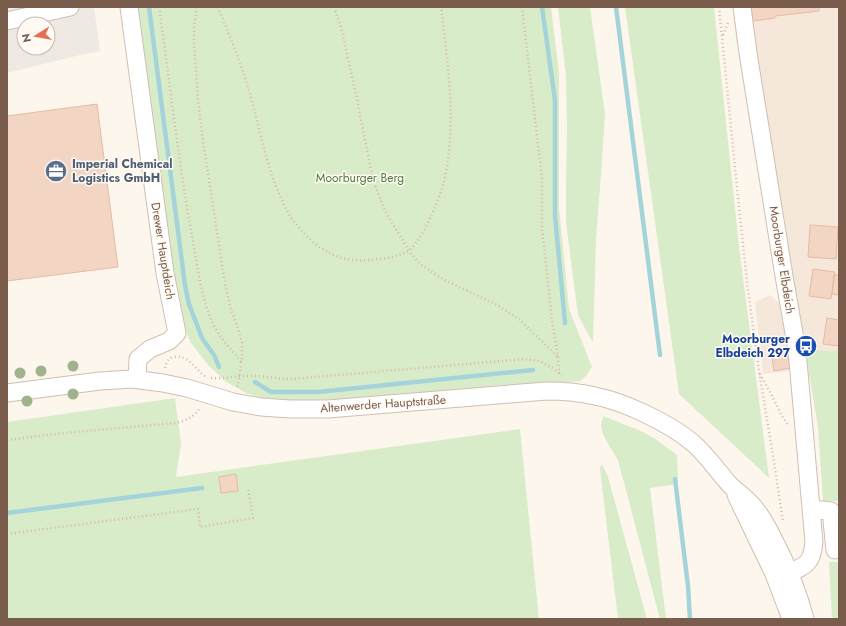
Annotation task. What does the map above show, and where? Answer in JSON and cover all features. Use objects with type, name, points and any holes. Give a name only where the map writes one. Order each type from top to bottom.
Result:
[{"type":"street","points":[[7,21],[70,7]]},
{"type":"street","name":"Drewer Hauptdeich","points":[[129,7],[165,273],[177,333],[169,341],[150,350],[138,360],[137,379]]},
{"type":"street","name":"Moorburger Elbdeich","points":[[742,7],[748,53],[797,350],[814,542],[812,556],[807,564],[789,573]]},
{"type":"street","name":"Altenwerder Hauptstraße","points":[[7,393],[100,380],[137,379],[163,383],[205,393],[233,402],[277,408],[328,409],[546,391],[596,396],[624,405],[664,423],[682,434],[694,444],[764,520],[789,573]]},
{"type":"street","name":"Altenwerder Hauptstraße","points":[[732,486],[771,567],[784,598]]},
{"type":"street","points":[[811,509],[831,511],[835,550]]},
{"type":"street","points":[[789,573],[784,598],[791,619]]},
{"type":"street","points":[[789,573],[805,619]]},
{"type":"path","points":[[159,7],[185,197],[201,282],[212,322],[241,362]]},
{"type":"path","points":[[197,7],[194,27],[194,43],[202,134],[225,284],[230,306],[242,343],[242,358],[233,402]]},
{"type":"path","points":[[218,7],[249,90],[267,160],[277,189],[289,215],[317,246],[332,255],[345,259],[365,261],[399,255],[409,251],[427,226],[444,183],[451,132],[449,66],[441,7]]},
{"type":"path","points":[[334,7],[342,34],[374,180],[385,211],[409,251],[420,264],[441,278],[499,306],[520,320],[558,357]]},
{"type":"path","points":[[165,372],[168,360],[177,357],[186,359],[206,377],[218,378],[253,376],[291,379],[525,359],[540,362],[559,373],[542,228],[542,179],[522,7]]},
{"type":"path","points":[[719,7],[737,188],[758,371],[784,524],[777,546]]},
{"type":"path","points":[[722,37],[728,20]]},
{"type":"path","points":[[758,371],[787,424],[791,428],[804,431]]},
{"type":"path","points":[[7,440],[175,423],[194,414],[198,410],[205,393]]},
{"type":"path","points":[[7,534],[198,509],[200,527],[253,518],[248,487]]},
{"type":"shaded area","points":[[7,7],[94,7],[100,51],[7,73]]},
{"type":"shaded area","points":[[750,7],[839,7],[839,351],[805,350],[764,109]]},
{"type":"shaded area","points":[[770,295],[779,303],[792,371],[763,374],[755,302]]},
{"type":"green space","name":"Moorburger Berg","points":[[138,7],[551,7],[559,73],[559,207],[569,309],[592,367],[586,376],[580,381],[560,383],[505,385],[291,405],[274,402],[246,393],[225,381],[208,365],[191,343],[180,318],[174,296]]},
{"type":"green space","points":[[558,7],[590,7],[605,114],[596,239],[593,343],[578,315],[566,223],[566,76]]},
{"type":"green space","points":[[625,7],[714,7],[739,247],[769,478],[679,394]]},
{"type":"green space","points":[[805,350],[839,351],[839,501],[823,501],[818,427]]},
{"type":"green space","points":[[175,398],[181,444],[176,477],[520,429],[539,619],[7,619],[7,422]]},
{"type":"green space","points":[[603,416],[641,431],[654,438],[677,455],[678,484],[650,488],[666,619],[660,619],[618,460],[603,434],[601,425]]},
{"type":"green space","points":[[601,465],[603,466],[608,477],[647,619],[618,619],[600,469]]},
{"type":"green space","points":[[829,562],[839,562],[839,619],[832,619]]},
{"type":"building","points":[[751,7],[819,7],[819,11],[775,16],[775,18],[753,21]]},
{"type":"building","name":"Imperial Chemical Logistics GmbH","points":[[97,104],[118,267],[7,281],[7,116]]},
{"type":"building","points":[[810,225],[838,227],[836,259],[808,257]]},
{"type":"building","points":[[813,269],[835,272],[831,299],[809,296]]},
{"type":"building","points":[[834,275],[839,275],[839,295],[832,294]]},
{"type":"building","points":[[827,318],[839,320],[839,346],[823,344]]},
{"type":"building","points":[[787,347],[790,368],[774,371],[771,350]]},
{"type":"building","points":[[236,474],[238,491],[221,493],[219,477]]},
{"type":"waterway","points":[[149,7],[185,285],[189,304],[202,338],[214,355],[219,367]]},
{"type":"waterway","points":[[542,7],[555,100],[555,215],[565,323]]},
{"type":"waterway","points":[[616,7],[660,355]]},
{"type":"waterway","points":[[255,382],[271,392],[318,392],[533,370]]},
{"type":"waterway","points":[[675,479],[688,586],[690,619]]},
{"type":"waterway","points":[[7,513],[202,488]]},
{"type":"place","name":"Imperial Chemical Logistics GmbH","points":[[56,171]]},
{"type":"place","name":"Moorburger Elbdeich 297","points":[[806,346]]}]
